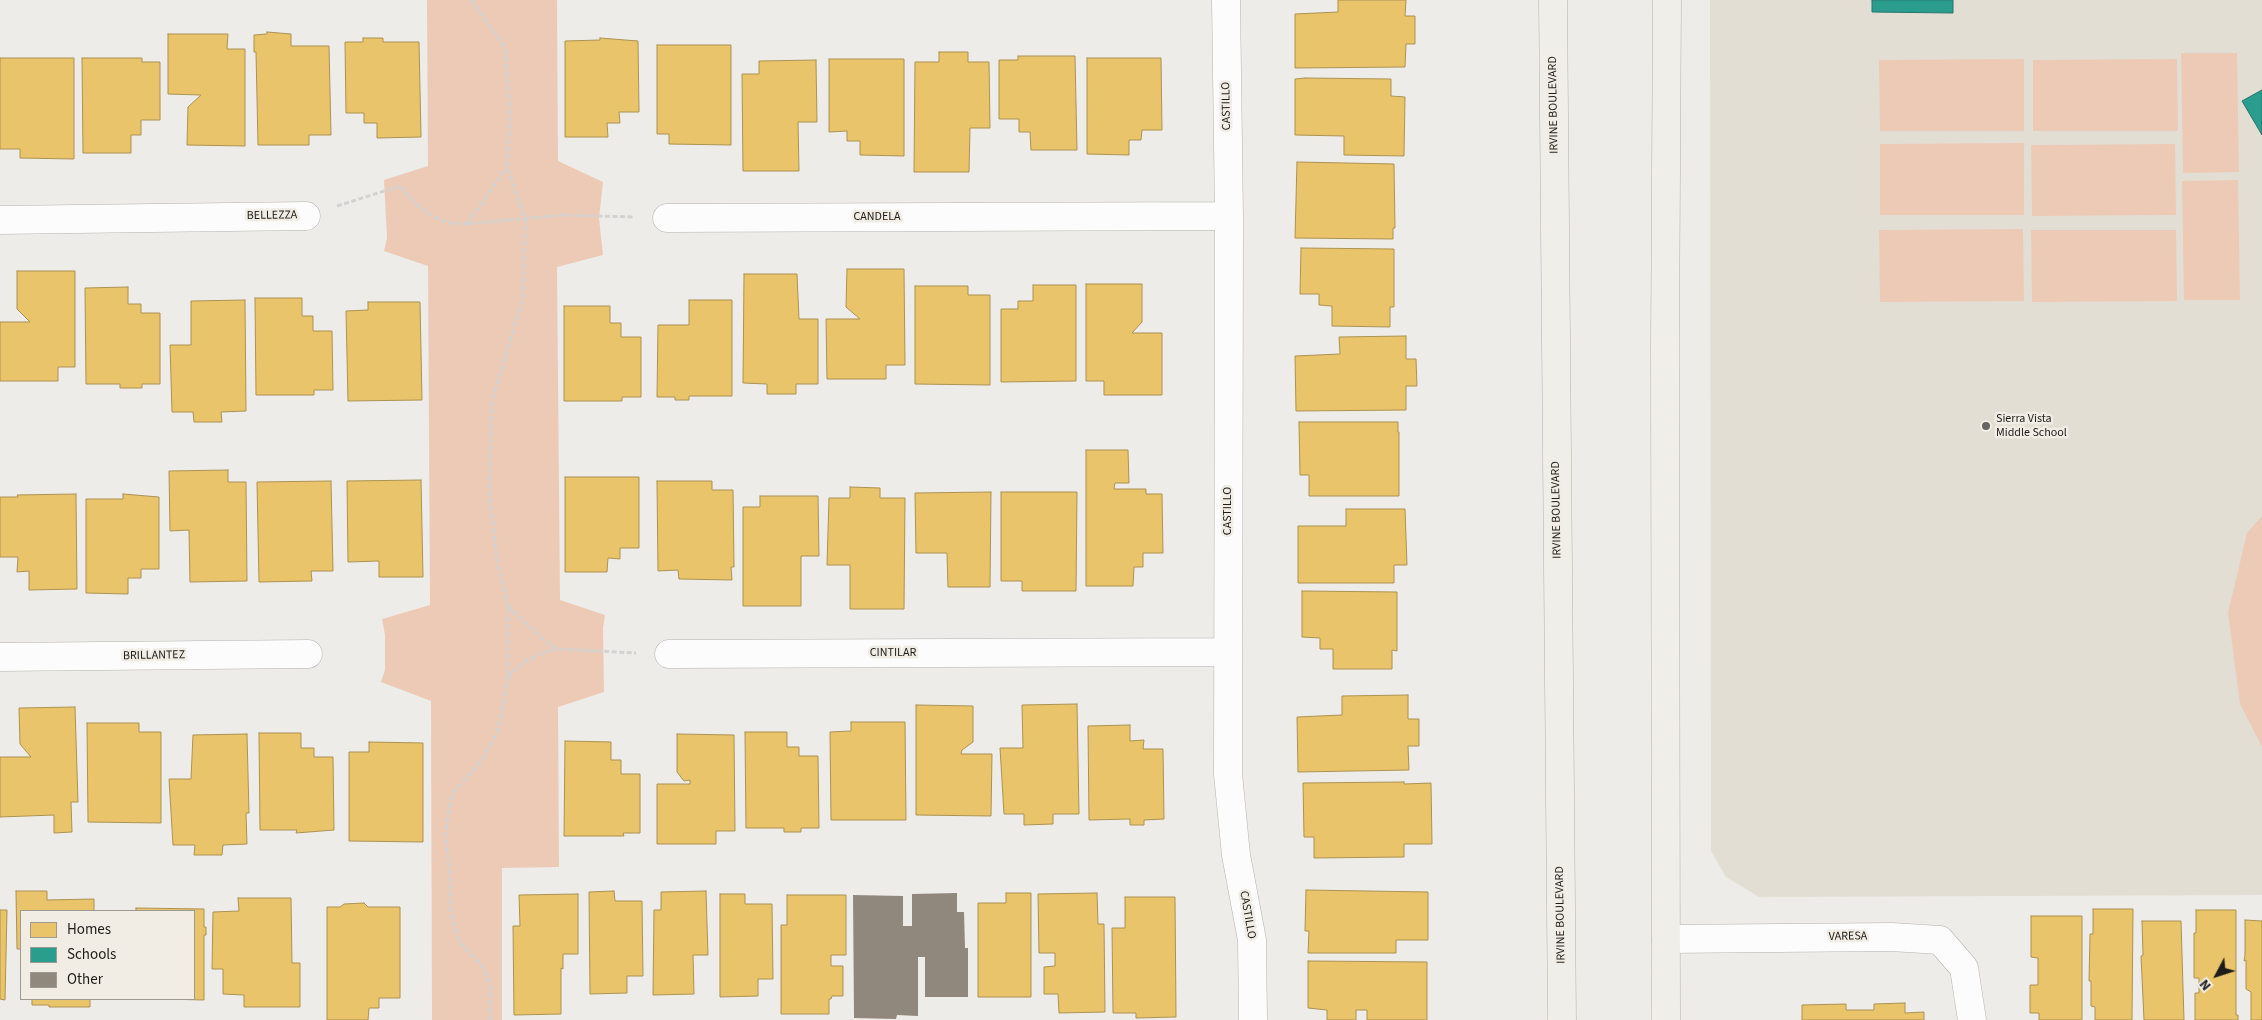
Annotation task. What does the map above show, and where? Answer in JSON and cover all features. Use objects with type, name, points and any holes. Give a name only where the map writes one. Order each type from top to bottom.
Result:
[{"type":"main road","name":"IRVINE BOULEVARD","points":[[1553,0],[1562,1020]]},
{"type":"main road","points":[[1666,1020],[1665,335],[1667,0]]},
{"type":"street","name":"CASTILLO","points":[[1226,0],[1229,216],[1228,774],[1236,855],[1252,940],[1253,1020]]},
{"type":"street","name":"BELLEZZA","points":[[0,220],[306,216]]},
{"type":"street","name":"CANDELA","points":[[667,218],[1229,216]]},
{"type":"street","name":"CINTILAR","points":[[669,654],[1228,652]]},
{"type":"street","name":"BRILLANTEZ","points":[[0,657],[308,654]]},
{"type":"street","name":"VARESA","points":[[1666,939],[1891,937],[1940,940],[1964,968],[1972,1020]]},
{"type":"path","points":[[471,0],[505,47],[510,114],[507,167],[525,218],[523,299],[492,400],[489,490],[497,562],[508,606],[508,677],[498,731],[482,760],[452,794],[445,834],[450,876],[451,913],[459,941],[482,966],[490,984],[490,1020]]},
{"type":"path","points":[[467,224],[507,167]]},
{"type":"path","name":"BELLEZZA","points":[[306,216],[400,186],[416,204],[432,216],[450,223],[467,224],[525,218]]},
{"type":"path","points":[[525,218],[578,215],[667,218]]},
{"type":"path","points":[[508,606],[546,642],[558,649]]},
{"type":"path","points":[[508,677],[522,663],[544,652],[558,649],[669,654]]},
{"type":"shaded area","points":[[427,0],[557,0],[558,161],[603,182],[599,218],[603,255],[557,267],[560,600],[605,615],[603,628],[604,692],[558,707],[559,867],[502,868],[502,1020],[432,1020],[431,701],[381,682],[385,670],[385,635],[382,619],[430,605],[428,266],[384,251],[387,238],[384,180],[428,166]]},
{"type":"shaded area","name":"Sierra Vista Middle School","points":[[1710,0],[2262,0],[2262,895],[1759,897],[1726,877],[1711,851]]},
{"type":"shaded area","points":[[2181,53],[2237,53],[2239,172],[2183,173]]},
{"type":"shaded area","points":[[2024,59],[2024,131],[1880,131],[1879,60]]},
{"type":"shaded area","points":[[2177,59],[2178,131],[2033,131],[2033,60]]},
{"type":"shaded area","points":[[2024,143],[2024,215],[1880,215],[1880,144]]},
{"type":"shaded area","points":[[2175,144],[2176,215],[2032,216],[2031,145]]},
{"type":"shaded area","points":[[2238,180],[2240,300],[2184,300],[2182,181]]},
{"type":"shaded area","points":[[2023,229],[2024,301],[1880,302],[1879,230]]},
{"type":"shaded area","points":[[2031,230],[2176,230],[2177,301],[2032,302]]},
{"type":"shaded area","points":[[2262,516],[2262,747],[2240,704],[2228,613],[2247,533]]},
{"type":"building: Homes","points":[[1338,0],[1406,0],[1405,16],[1415,16],[1415,44],[1406,44],[1405,67],[1295,68],[1295,14],[1338,12]]},
{"type":"building: Homes","points":[[267,32],[291,34],[291,46],[329,46],[331,135],[309,135],[309,145],[258,145],[254,35],[267,34]]},
{"type":"building: Homes","points":[[168,34],[228,34],[227,49],[245,49],[245,146],[187,145],[188,107],[201,95],[168,94]]},
{"type":"building: Homes","points":[[363,38],[383,38],[383,42],[419,42],[421,137],[377,138],[377,123],[364,123],[364,113],[346,113],[345,42],[363,42]]},
{"type":"building: Homes","points":[[600,38],[638,41],[639,112],[619,112],[620,123],[607,123],[608,137],[565,137],[565,41],[600,40]]},
{"type":"building: Homes","points":[[657,45],[731,45],[731,145],[669,144],[669,134],[657,134]]},
{"type":"building: Homes","points":[[939,52],[968,52],[968,62],[989,62],[990,128],[970,128],[969,172],[914,172],[915,62],[939,62]]},
{"type":"building: Homes","points":[[1018,56],[1075,56],[1077,150],[1031,150],[1030,132],[1019,132],[1019,119],[999,119],[999,60],[1018,60]]},
{"type":"building: Homes","points":[[0,58],[74,58],[74,159],[20,158],[20,149],[0,149]]},
{"type":"building: Homes","points":[[82,58],[142,58],[142,62],[160,62],[160,120],[141,120],[141,135],[131,135],[131,153],[83,153]]},
{"type":"building: Homes","points":[[1087,58],[1161,58],[1162,130],[1142,130],[1141,140],[1129,140],[1129,155],[1087,154]]},
{"type":"building: Homes","points":[[829,59],[904,59],[904,156],[860,155],[860,141],[847,141],[847,131],[829,132]]},
{"type":"building: Homes","points":[[816,60],[817,122],[798,122],[799,171],[743,171],[742,74],[759,74],[759,61]]},
{"type":"building: Homes","points":[[1295,79],[1391,79],[1391,96],[1405,97],[1404,156],[1344,155],[1344,136],[1295,135]]},
{"type":"building: Homes","points":[[1297,162],[1394,164],[1395,228],[1393,228],[1393,239],[1295,238]]},
{"type":"building: Homes","points":[[1301,248],[1394,249],[1394,307],[1390,307],[1390,327],[1332,326],[1332,306],[1319,305],[1319,294],[1300,294]]},
{"type":"building: Homes","points":[[847,269],[904,269],[905,365],[886,365],[886,379],[827,379],[826,319],[860,319],[846,307]]},
{"type":"building: Homes","points":[[17,271],[75,271],[75,367],[58,367],[58,381],[0,381],[0,322],[30,322],[17,309]]},
{"type":"building: Homes","points":[[744,274],[797,274],[799,319],[818,319],[818,384],[796,384],[796,394],[767,394],[767,384],[743,383]]},
{"type":"building: Homes","points":[[1086,284],[1142,284],[1142,322],[1132,333],[1162,333],[1162,395],[1104,395],[1104,381],[1086,381]]},
{"type":"building: Homes","points":[[1033,285],[1076,285],[1076,381],[1001,382],[1001,309],[1018,309],[1018,301],[1033,301]]},
{"type":"building: Homes","points":[[915,286],[968,286],[968,295],[990,295],[990,385],[915,384]]},
{"type":"building: Homes","points":[[128,287],[128,304],[141,304],[141,313],[160,313],[160,384],[142,384],[142,388],[120,388],[120,384],[86,384],[85,288]]},
{"type":"building: Homes","points":[[255,298],[302,298],[302,316],[313,316],[313,331],[332,331],[333,390],[314,390],[314,395],[256,395]]},
{"type":"building: Homes","points":[[245,300],[246,411],[221,412],[222,422],[194,422],[193,412],[172,412],[170,345],[191,345],[191,301]]},
{"type":"building: Homes","points":[[689,300],[732,300],[732,396],[689,396],[689,400],[675,400],[675,397],[657,397],[658,325],[689,325]]},
{"type":"building: Homes","points":[[368,302],[420,302],[422,400],[348,401],[346,311],[368,310]]},
{"type":"building: Homes","points":[[564,306],[610,306],[610,323],[621,323],[621,337],[641,337],[641,397],[622,397],[622,401],[564,401]]},
{"type":"building: Homes","points":[[1406,336],[1406,359],[1416,359],[1417,386],[1406,386],[1406,410],[1296,411],[1295,356],[1340,354],[1339,337]]},
{"type":"building: Homes","points":[[1299,422],[1398,422],[1399,496],[1309,496],[1309,475],[1300,475]]},
{"type":"building: Homes","points":[[1086,450],[1128,450],[1129,483],[1115,483],[1114,489],[1146,489],[1146,494],[1162,494],[1163,553],[1143,553],[1143,567],[1134,567],[1133,586],[1086,586]]},
{"type":"building: Homes","points":[[228,470],[228,482],[246,482],[247,581],[190,582],[189,530],[170,531],[169,471]]},
{"type":"building: Homes","points":[[565,477],[639,477],[639,548],[620,548],[620,559],[608,558],[607,572],[565,572]]},
{"type":"building: Homes","points":[[421,480],[423,577],[379,577],[379,561],[348,562],[347,481]]},
{"type":"building: Homes","points":[[331,481],[333,571],[311,571],[312,581],[259,582],[257,482]]},
{"type":"building: Homes","points":[[657,481],[712,481],[712,490],[733,490],[734,567],[731,567],[732,580],[679,579],[678,570],[658,571]]},
{"type":"building: Homes","points":[[850,487],[880,488],[880,498],[905,498],[904,609],[850,609],[850,565],[827,565],[829,498],[850,498]]},
{"type":"building: Homes","points":[[991,492],[990,587],[948,587],[947,553],[916,553],[915,493]]},
{"type":"building: Homes","points":[[1001,492],[1077,492],[1076,591],[1022,591],[1022,581],[1001,581]]},
{"type":"building: Homes","points":[[76,494],[77,589],[29,590],[29,571],[17,572],[18,557],[0,557],[0,497]]},
{"type":"building: Homes","points":[[123,494],[159,497],[159,569],[141,569],[141,578],[128,578],[128,594],[86,593],[86,499],[123,499]]},
{"type":"building: Homes","points":[[760,496],[818,496],[819,556],[801,556],[801,606],[743,606],[743,507],[760,507]]},
{"type":"building: Homes","points":[[1346,509],[1405,509],[1407,565],[1394,565],[1394,583],[1298,583],[1298,526],[1346,526]]},
{"type":"building: Homes","points":[[1302,591],[1397,592],[1397,651],[1392,650],[1392,669],[1333,669],[1333,649],[1320,649],[1320,638],[1302,637]]},
{"type":"building: Homes","points":[[1408,695],[1408,719],[1419,719],[1419,746],[1408,746],[1409,770],[1298,772],[1297,717],[1342,715],[1342,696]]},
{"type":"building: Homes","points":[[1077,704],[1079,814],[1053,814],[1053,824],[1024,825],[1024,814],[1004,814],[1000,748],[1023,748],[1022,705]]},
{"type":"building: Homes","points":[[916,705],[973,706],[973,742],[962,750],[961,754],[992,754],[991,816],[916,815]]},
{"type":"building: Homes","points":[[75,707],[78,802],[71,802],[72,832],[54,833],[54,815],[0,817],[0,757],[31,757],[20,744],[19,708]]},
{"type":"building: Homes","points":[[851,722],[905,722],[906,820],[831,820],[830,732],[851,731]]},
{"type":"building: Homes","points":[[87,723],[139,723],[139,732],[161,732],[161,823],[88,822]]},
{"type":"building: Homes","points":[[1130,725],[1130,741],[1144,740],[1143,749],[1163,749],[1164,819],[1144,820],[1144,825],[1130,825],[1130,819],[1089,820],[1088,726]]},
{"type":"building: Homes","points":[[745,732],[787,732],[787,747],[799,747],[799,756],[818,756],[819,828],[801,828],[801,832],[784,832],[784,828],[746,828]]},
{"type":"building: Homes","points":[[259,733],[301,733],[301,748],[314,748],[314,757],[333,757],[334,830],[296,833],[297,830],[260,830]]},
{"type":"building: Homes","points":[[247,734],[249,813],[246,813],[247,844],[223,845],[222,855],[194,855],[195,845],[173,845],[169,779],[191,779],[193,735]]},
{"type":"building: Homes","points":[[677,734],[734,735],[735,831],[716,831],[716,844],[657,844],[657,784],[690,784],[690,780],[684,781],[677,772]]},
{"type":"building: Homes","points":[[565,741],[611,742],[611,760],[621,760],[621,774],[640,774],[640,833],[623,833],[624,836],[564,836]]},
{"type":"building: Homes","points":[[369,742],[423,743],[423,842],[349,841],[349,752],[369,752]]},
{"type":"building: Homes","points":[[1404,782],[1404,784],[1431,783],[1432,844],[1404,844],[1404,857],[1314,858],[1314,837],[1304,837],[1303,783]]},
{"type":"building: Homes","points":[[1306,890],[1428,892],[1428,940],[1396,940],[1396,953],[1308,953],[1309,931],[1305,931]]},
{"type":"building: Homes","points":[[16,891],[47,891],[47,900],[94,899],[94,910],[20,910],[20,949],[17,949]]},
{"type":"building: Homes","points":[[614,891],[615,901],[642,901],[643,976],[627,976],[627,993],[590,994],[589,892]]},
{"type":"building: Homes","points":[[706,891],[708,955],[693,955],[694,994],[653,995],[654,910],[661,910],[661,892]]},
{"type":"building: Homes","points":[[1006,893],[1031,893],[1031,997],[978,997],[978,903],[1006,903]]},
{"type":"building: Homes","points":[[1097,893],[1098,924],[1104,924],[1105,1012],[1059,1013],[1058,994],[1044,994],[1044,967],[1055,966],[1055,953],[1039,953],[1038,894]]},
{"type":"building: Homes","points":[[578,894],[578,954],[563,954],[563,969],[561,968],[561,1014],[514,1015],[513,926],[520,926],[519,895]]},
{"type":"building: Homes","points":[[720,894],[745,894],[745,904],[772,904],[773,979],[758,979],[758,996],[720,997]]},
{"type":"building: Homes","points":[[787,895],[846,895],[846,955],[831,955],[831,966],[843,966],[843,996],[832,996],[829,999],[829,1014],[781,1014],[781,925],[787,925]]},
{"type":"building: Homes","points":[[1125,897],[1175,897],[1176,1017],[1136,1018],[1136,1013],[1113,1013],[1112,928],[1125,928]]},
{"type":"building: Homes","points":[[238,898],[291,898],[292,963],[300,963],[300,1007],[244,1007],[244,995],[223,994],[223,969],[212,969],[213,912],[239,911]]},
{"type":"building: Homes","points":[[364,903],[368,907],[400,907],[400,998],[379,998],[379,1008],[369,1008],[368,1020],[327,1020],[327,907]]},
{"type":"building: Homes","points":[[136,908],[204,909],[206,935],[204,935],[204,1000],[195,1000],[195,910],[136,910]]},
{"type":"building: Homes","points":[[2093,909],[2133,909],[2132,1020],[2095,1020],[2095,1007],[2091,1006],[2091,981],[2089,981],[2090,934],[2093,934]]},
{"type":"building: Homes","points":[[0,910],[7,910],[5,1000],[0,999]]},
{"type":"building: Homes","points":[[2196,910],[2236,910],[2236,1015],[2238,1015],[2238,1020],[2195,1020],[2195,993],[2199,993],[2199,978],[2194,978]]},
{"type":"building: Homes","points":[[2031,916],[2082,916],[2082,1020],[2039,1020],[2039,1013],[2030,1013],[2030,985],[2038,985],[2038,958],[2031,957]]},
{"type":"building: Homes","points":[[2245,920],[2262,921],[2262,1020],[2251,1020],[2251,992],[2246,989],[2246,960],[2244,961]]},
{"type":"building: Homes","points":[[2142,921],[2181,921],[2184,1020],[2144,1020],[2141,956],[2143,955]]},
{"type":"building: Homes","points":[[1308,961],[1427,962],[1427,1020],[1367,1020],[1367,1010],[1356,1010],[1356,1020],[1327,1020],[1327,1010],[1308,1008]]},
{"type":"building: Homes","points":[[32,1000],[90,1000],[90,1007],[32,1005]]},
{"type":"building: Homes","points":[[1905,1003],[1905,1013],[1924,1012],[1924,1020],[1802,1020],[1802,1005],[1846,1004],[1846,1010],[1874,1010],[1874,1004]]},
{"type":"building: Schools","points":[[1872,0],[1953,0],[1953,13],[1872,12]]},
{"type":"building: Schools","points":[[2262,90],[2262,135],[2242,101]]},
{"type":"building: Other","points":[[957,893],[957,912],[964,912],[965,948],[968,948],[968,997],[925,997],[925,957],[918,957],[918,1016],[897,1015],[896,1019],[854,1018],[853,895],[903,896],[903,926],[912,926],[912,894]]},
{"type":"place","name":"Sierra Vista Middle School","points":[[1986,426]]}]
